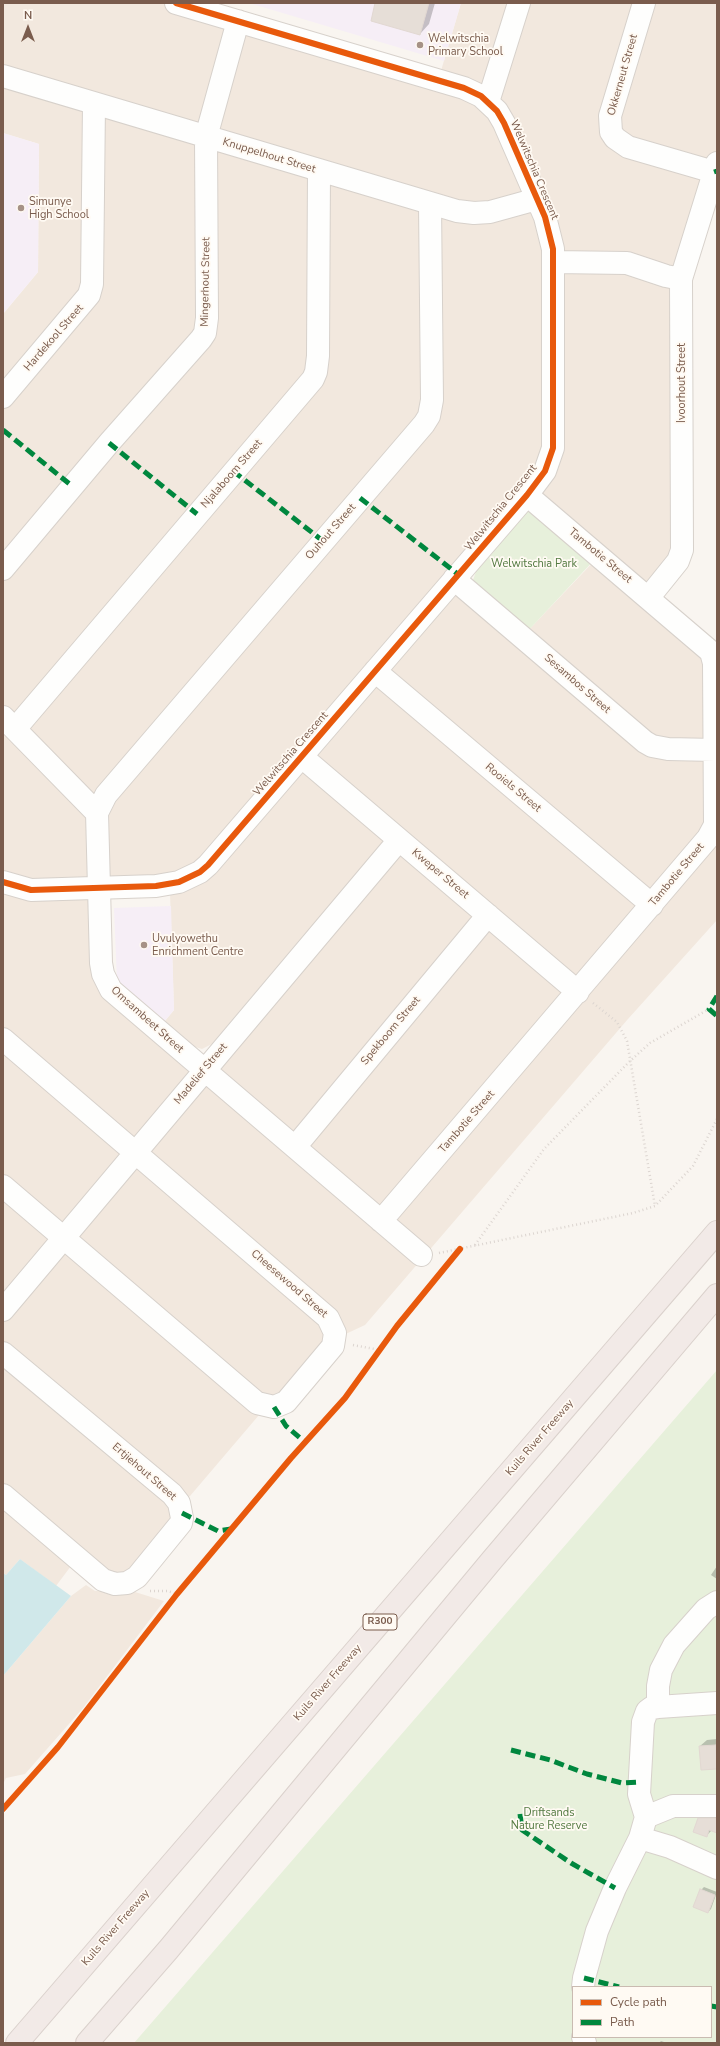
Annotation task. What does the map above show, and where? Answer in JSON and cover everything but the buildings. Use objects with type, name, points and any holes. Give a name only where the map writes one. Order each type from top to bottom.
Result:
[{"type":"highway","name":"Kuils River Freeway","points":[[17,2043],[717,1232]]},
{"type":"highway","points":[[86,2043],[168,1950],[492,1560],[717,1295]]},
{"type":"street","name":"Welwitschia Crescent","points":[[3,882],[31,890],[167,885],[190,878],[200,872],[208,865],[302,757],[528,494],[545,471],[551,456],[554,440],[554,262],[550,237],[537,199],[504,123],[488,102],[464,88],[176,3]]},
{"type":"street","points":[[488,102],[519,3]]},
{"type":"street","name":"Okkerneut Street","points":[[644,3],[610,116],[611,132],[618,141],[628,147],[716,167]]},
{"type":"street","name":"Mingerhout Street","points":[[3,569],[99,454],[205,333],[207,318],[206,137],[238,21]]},
{"type":"street","name":"Knuppelhout Street","points":[[3,76],[457,211],[478,213],[514,206],[537,199]]},
{"type":"street","name":"Hardekool Street","points":[[3,397],[89,295],[92,284],[94,104]]},
{"type":"street","name":"Ivoorhout Street","points":[[649,597],[678,561],[682,550],[681,279],[716,167]]},
{"type":"street","name":"Njalaboom Street","points":[[9,723],[313,379],[316,372],[318,356],[319,170]]},
{"type":"street","name":"Ouhout Street","points":[[97,813],[106,795],[426,420],[432,400],[430,204]]},
{"type":"street","points":[[554,262],[621,262],[681,279]]},
{"type":"street","name":"Tambotie Street","points":[[381,1221],[652,905],[713,831],[716,817],[714,663],[712,652],[528,494]]},
{"type":"street","name":"Sesambos Street","points":[[454,579],[644,742],[652,746],[668,749],[715,750]]},
{"type":"street","name":"Rooiels Street","points":[[375,671],[652,905]]},
{"type":"street","points":[[9,723],[97,813]]},
{"type":"street","name":"Kweper Street","points":[[302,757],[578,992]]},
{"type":"street","name":"Omsambeet Street","points":[[97,813],[102,963],[106,982],[111,990],[421,1255]]},
{"type":"street","name":"Madelief Street","points":[[3,1310],[399,840]]},
{"type":"street","name":"Spekboom Street","points":[[295,1147],[488,915]]},
{"type":"street","name":"Cheesewood Street","points":[[3,1039],[328,1318],[334,1328],[335,1341]]},
{"type":"street","points":[[3,1186],[251,1400],[263,1406],[279,1406],[292,1397],[330,1351],[335,1341]]},
{"type":"street","name":"Ertjiehout Street","points":[[3,1352],[172,1494],[179,1503],[182,1518],[181,1523],[137,1577],[127,1583],[115,1584],[103,1580],[3,1495]]},
{"type":"street","points":[[658,1707],[658,1686],[666,1658],[674,1645],[693,1622],[706,1608],[717,1602]]},
{"type":"street","points":[[583,1986],[597,1931],[615,1888],[640,1838],[646,1817],[639,1794],[643,1722],[647,1711],[658,1707],[717,1703]]},
{"type":"street","points":[[646,1817],[673,1806],[717,1806]]},
{"type":"street","points":[[640,1838],[670,1847],[717,1868]]},
{"type":"path","points":[[578,992],[617,1022],[627,1041],[629,1062],[655,1206]]},
{"type":"path","points":[[475,1246],[544,1149],[629,1062],[650,1043],[709,1009]]},
{"type":"path","points":[[421,1255],[475,1246],[633,1213],[655,1206],[693,1166],[717,1119]]},
{"type":"path","points":[[335,1341],[380,1350]]},
{"type":"shaded area","points":[[3,3],[174,3],[438,81],[461,3],[717,3],[717,161],[680,280],[682,550],[648,597],[707,648],[717,834],[717,920],[628,1019],[365,1325],[337,1338],[265,1408],[190,1496],[179,1504],[181,1509],[121,1584],[3,1494],[3,314],[38,272],[39,144],[3,133]],"holes":[[[527,494],[599,556],[521,638],[454,579]],[[199,872],[170,893],[174,1010],[164,1022],[192,1046],[202,1049],[212,1044],[307,931],[316,938],[203,1070],[100,963],[100,887]]]},
{"type":"shaded area","name":"Welwitschia Primary School","points":[[249,3],[461,3],[444,61]]},
{"type":"shaded area","name":"Simunye High School","points":[[3,133],[39,144],[38,272],[3,314]]},
{"type":"shaded area","name":"Uvulyowethu Enrichment Centre","points":[[171,906],[174,1010],[164,1022],[117,982],[114,908]]},
{"type":"shaded area","points":[[3,1505],[74,1562],[56,1586],[20,1559],[6,1575],[3,1573]]},
{"type":"shaded area","points":[[86,1585],[95,1591],[135,1592],[164,1601],[83,1708],[25,1774],[6,1778],[3,1784],[3,1676],[71,1596]]},
{"type":"green space","name":"Welwitschia Park","points":[[530,511],[596,558],[526,633],[474,584],[473,580],[477,569],[523,513]]},
{"type":"green space","name":"Driftsands Nature Reserve","points":[[717,1370],[717,2043],[134,2043]]},
{"type":"water","points":[[20,1559],[71,1596],[3,1676],[3,1573],[6,1575]]},
{"type":"marked path","points":[[3,430],[72,486]]},
{"type":"marked path","points":[[109,443],[197,514]]},
{"type":"marked path","points":[[233,471],[323,541]]},
{"type":"marked path","points":[[360,498],[459,575]]},
{"type":"marked path","points":[[717,996],[709,1009],[717,1016]]},
{"type":"marked path","points":[[274,1407],[286,1426],[305,1442]]},
{"type":"marked path","points":[[182,1513],[218,1531],[231,1529]]},
{"type":"marked path","points":[[511,1750],[550,1760],[587,1774],[622,1783],[639,1782]]},
{"type":"marked path","points":[[520,1814],[522,1830],[571,1863],[615,1888]]},
{"type":"marked path","points":[[584,1978],[615,1986]]},
{"type":"marked path","points":[[712,2006],[717,2007]]},
{"type":"cycle path","points":[[3,882],[31,890],[156,886],[179,882],[200,872],[208,865],[527,495],[545,471],[553,448],[553,249],[545,217],[504,123],[497,111],[481,96],[464,88],[176,3]]},
{"type":"cycle path","points":[[3,1809],[58,1747],[177,1594],[291,1458],[345,1398],[397,1326],[460,1249]]},
{"type":"place","name":"Welwitschia Primary School","points":[[420,45]]},
{"type":"place","name":"Simunye High School","points":[[21,208]]},
{"type":"place","name":"Uvulyowethu Enrichment Centre","points":[[144,945]]}]
